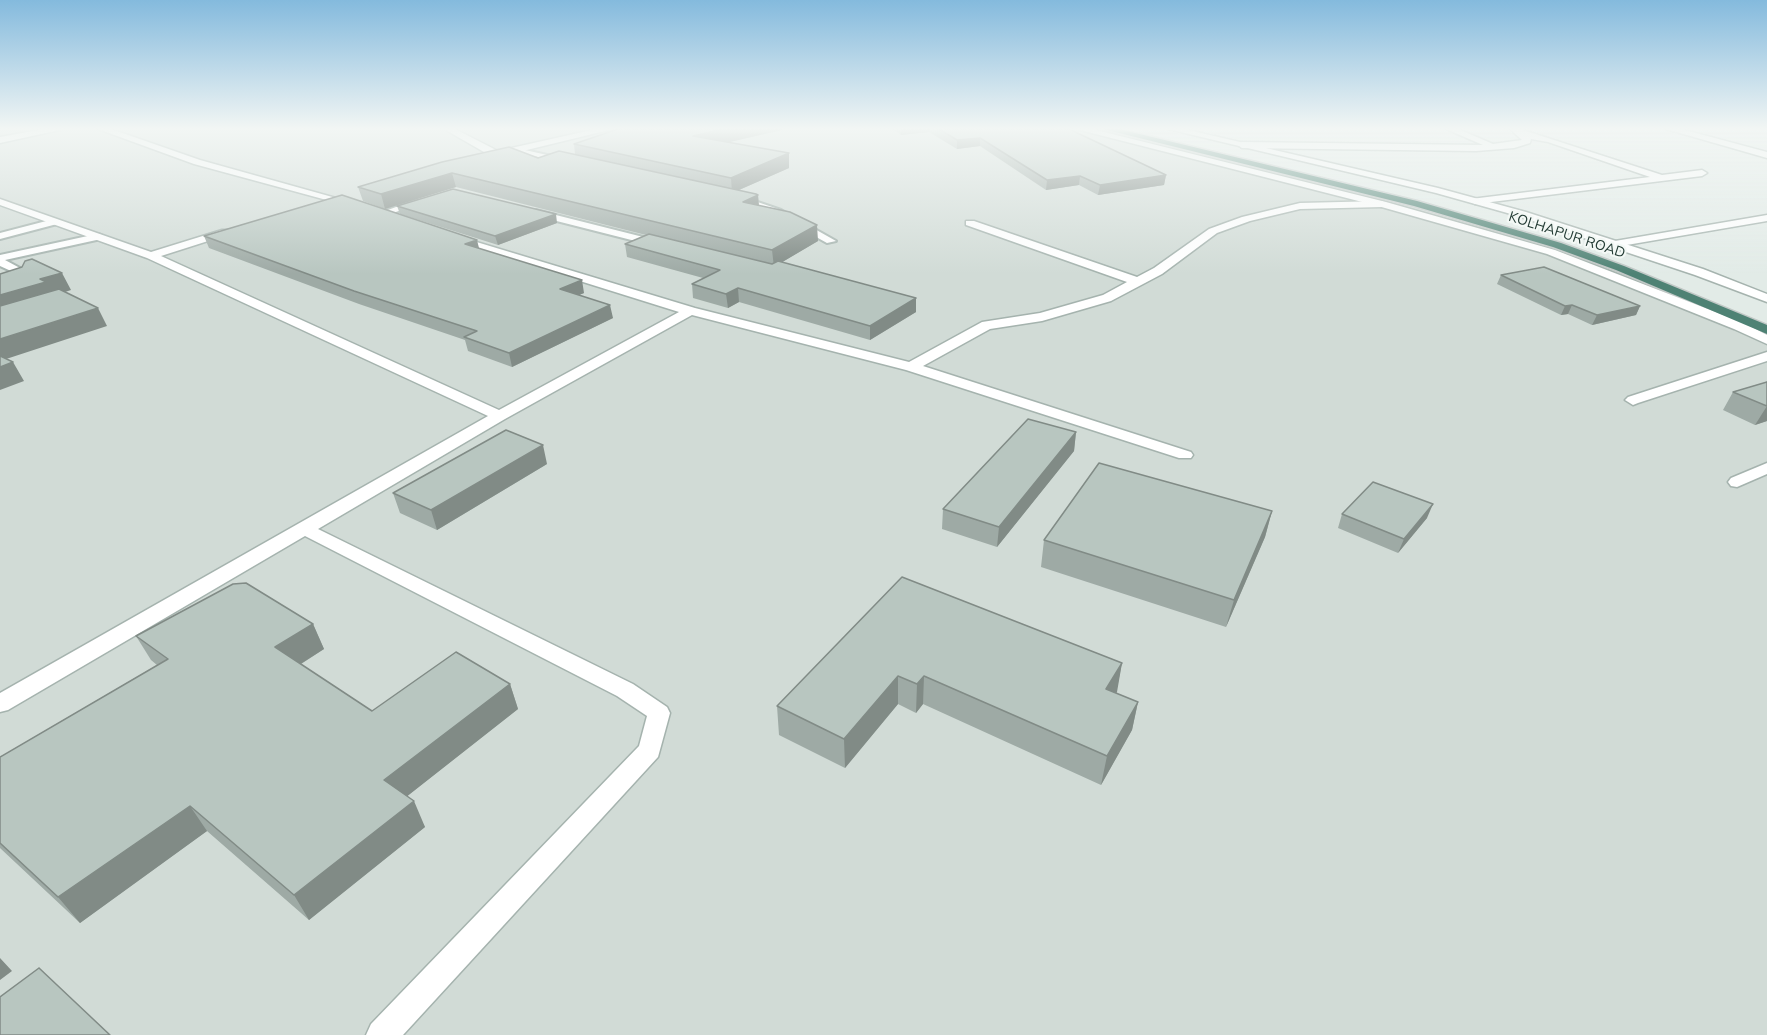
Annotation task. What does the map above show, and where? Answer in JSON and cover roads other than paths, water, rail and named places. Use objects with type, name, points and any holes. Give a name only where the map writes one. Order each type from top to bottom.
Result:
[{"type":"highway","name":"KOLHAPUR ROAD","points":[[1307,177],[1417,204],[1557,245],[1620,268],[1767,330]]},
{"type":"highway","points":[[1333,177],[1553,236],[1677,281],[1767,318]]},
{"type":"street","points":[[257,177],[334,197],[402,221]]},
{"type":"street","points":[[1274,177],[1382,204],[1551,252],[1728,322],[1767,340]]},
{"type":"street","points":[[1376,177],[1475,201],[1615,244],[1767,298]]},
{"type":"street","points":[[1475,201],[1668,177]]},
{"type":"street","points":[[313,204],[356,191]]},
{"type":"street","points":[[1,203],[151,256],[500,416]]},
{"type":"street","points":[[911,367],[987,325],[1042,317],[1107,298],[1158,271],[1213,231],[1246,219],[1300,206],[1382,204]]},
{"type":"street","points":[[1615,244],[1767,218]]},
{"type":"street","points":[[970,223],[1138,282]]},
{"type":"street","points":[[151,256],[237,229]]},
{"type":"street","points":[[443,235],[690,311],[911,367],[1185,455]]},
{"type":"street","points":[[0,704],[500,416],[690,311]]},
{"type":"street","points":[[1633,400],[1767,356]]},
{"type":"street","points":[[1737,482],[1767,468]]},
{"type":"street","points":[[305,529],[625,690],[659,712],[650,750],[382,1035]]},
{"type":"lane","points":[[723,196],[759,204],[831,241]]},
{"type":"lane","points":[[382,214],[425,200]]},
{"type":"lane","points":[[521,209],[669,246]]},
{"type":"lane","points":[[0,236],[54,222]]},
{"type":"lane","points":[[0,260],[98,237]]},
{"type":"lane","points":[[0,260],[28,275],[26,280],[0,290]]}]
